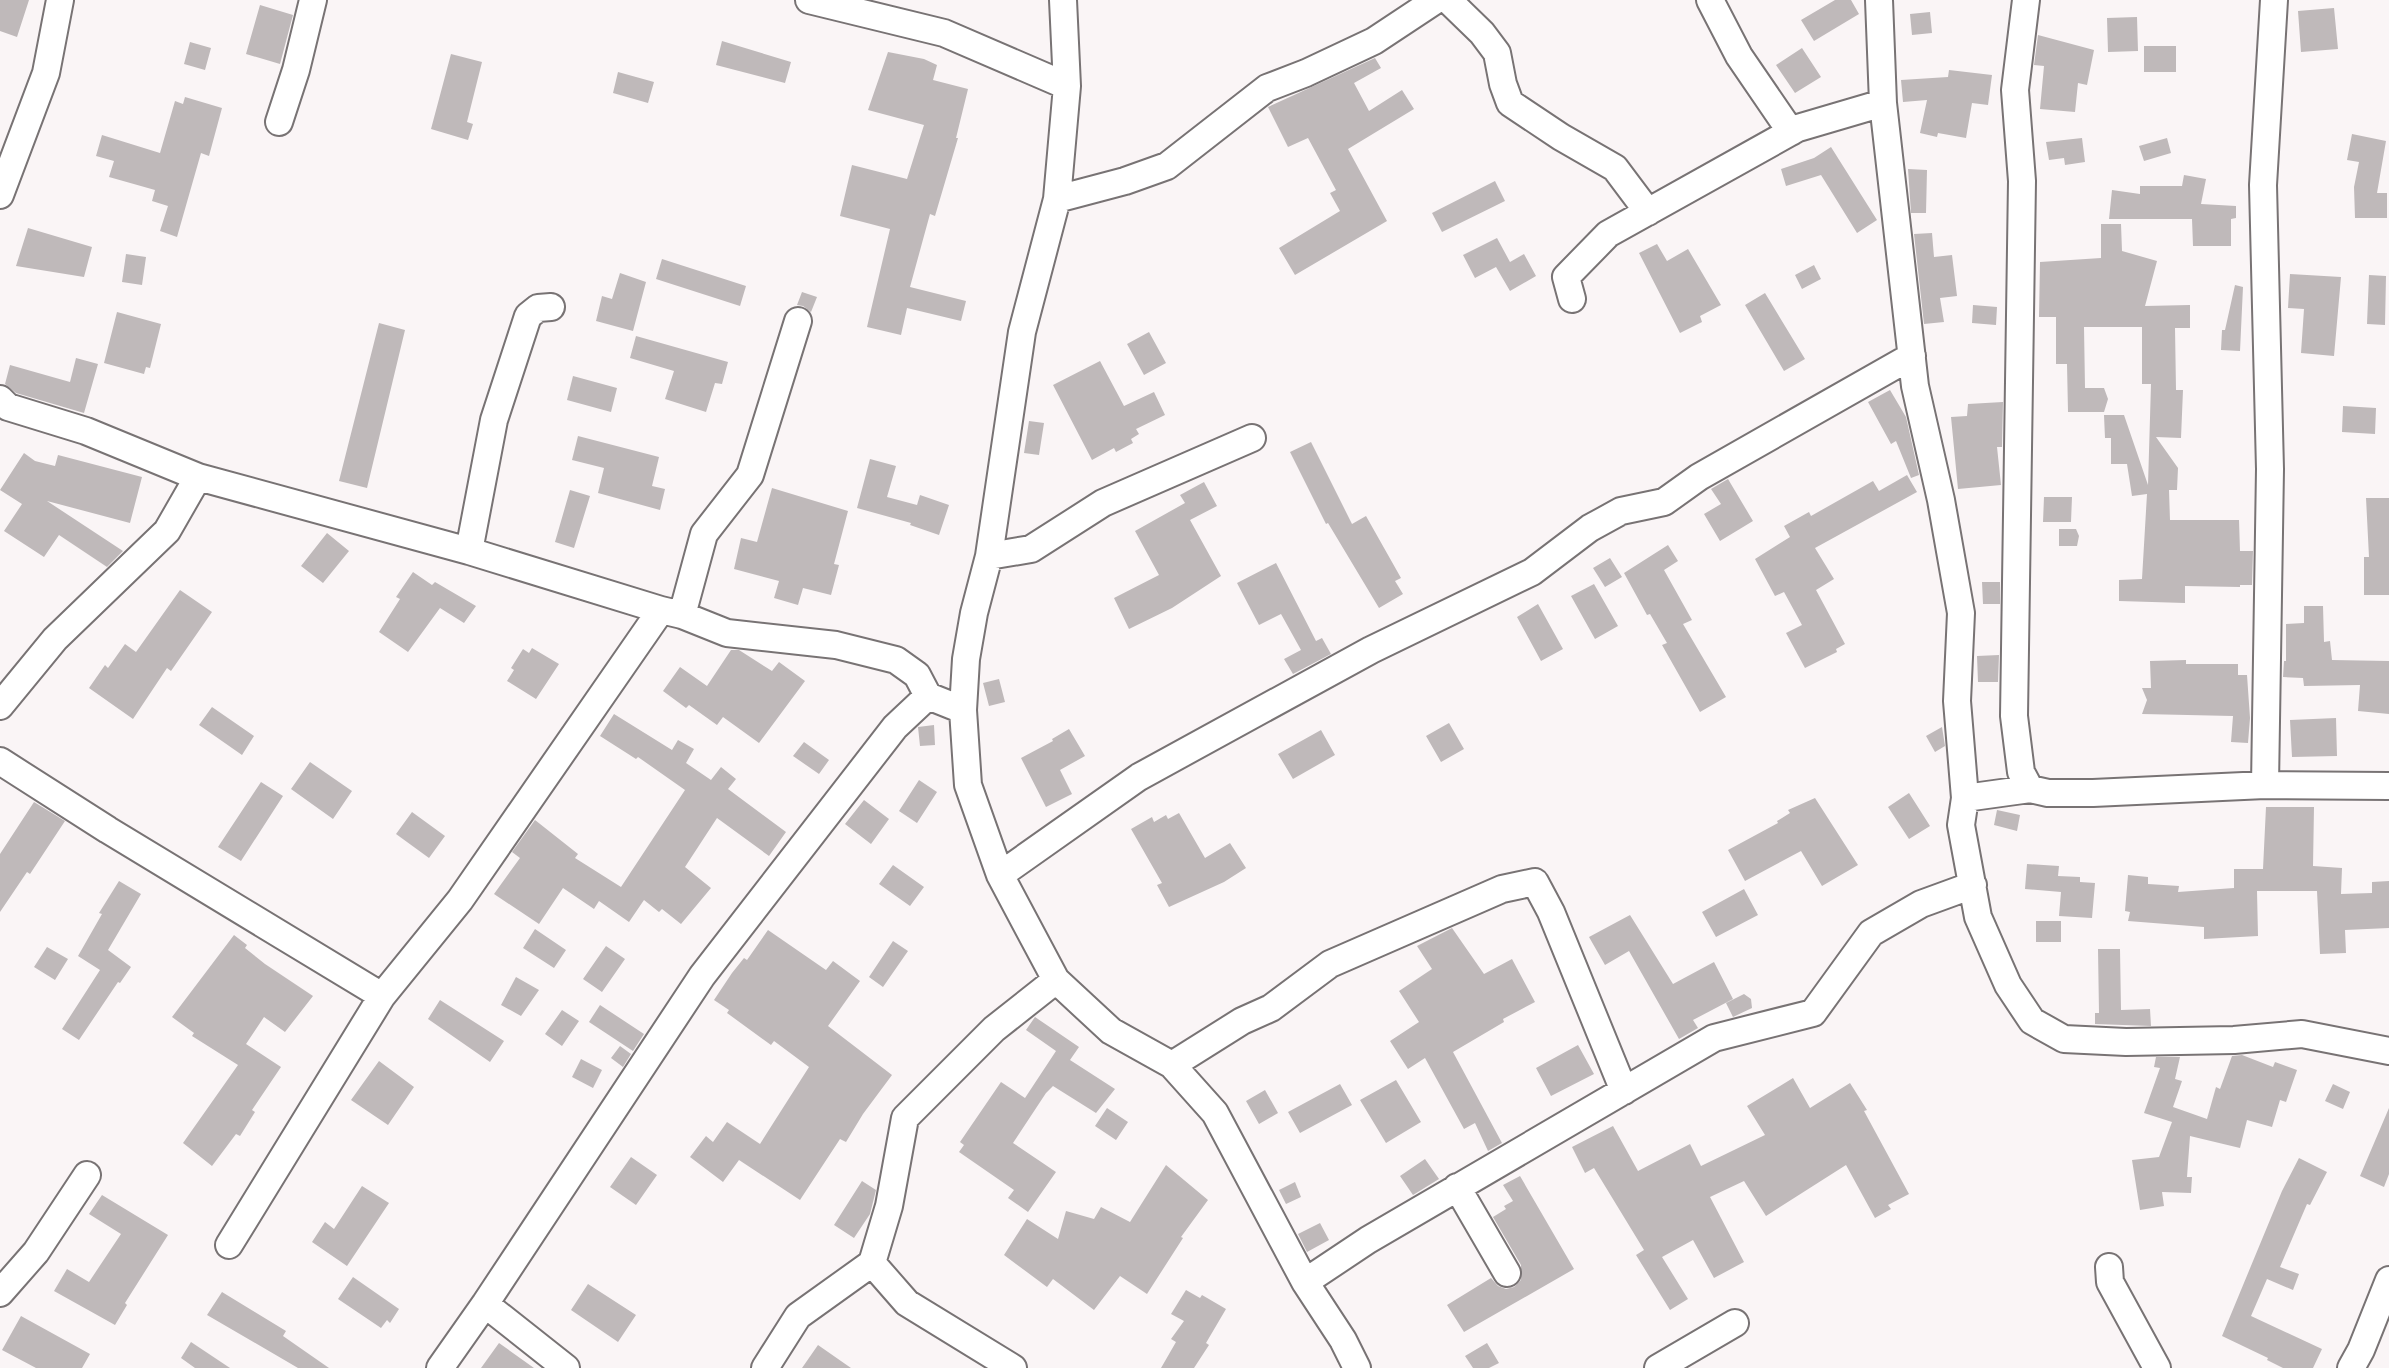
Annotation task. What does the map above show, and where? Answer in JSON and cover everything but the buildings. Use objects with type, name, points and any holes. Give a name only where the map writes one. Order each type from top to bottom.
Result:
[{"type":"street","points":[[0,195],[46,73],[60,0]]},
{"type":"street","points":[[279,122],[292,85],[313,0]]},
{"type":"street","points":[[809,0],[944,33],[1067,86]]},
{"type":"street","points":[[1063,0],[1067,86],[1057,199],[1022,332],[989,556],[968,644],[963,710],[968,785],[1000,875],[1056,980],[1111,1031],[1172,1065],[1215,1113],[1305,1282],[1343,1340],[1357,1368]]},
{"type":"street","points":[[1057,199],[1167,166],[1267,88],[1374,41],[1436,0]]},
{"type":"street","points":[[1448,0],[1482,33],[1497,53],[1510,103],[1615,168],[1648,212]]},
{"type":"street","points":[[1710,0],[1739,56],[1791,132]]},
{"type":"street","points":[[1879,0],[1883,103],[1915,386],[1941,500],[1961,613],[1957,701],[1965,798],[1961,825],[1978,917],[2008,985],[2032,1021],[2064,1039],[2126,1042],[2234,1040],[2302,1034],[2389,1051]]},
{"type":"street","points":[[2026,0],[2015,90],[2022,181],[2014,716],[2021,772],[2030,789]]},
{"type":"street","points":[[2265,785],[2270,469],[2263,185],[2274,0]]},
{"type":"street","points":[[1572,299],[1566,277],[1608,234],[1791,132],[1883,103]]},
{"type":"street","points":[[469,551],[494,420],[528,316],[538,308],[551,307]]},
{"type":"street","points":[[229,1245],[382,996],[460,900],[672,612],[704,534],[750,475],[798,321]]},
{"type":"street","points":[[1000,875],[1139,777],[1371,650],[1532,572],[1590,528],[1621,511],[1664,502],[1699,477],[1912,356]]},
{"type":"street","points":[[0,399],[8,407],[86,431],[198,477],[469,551],[672,612],[727,633],[836,645],[896,660],[917,675],[928,696],[963,710]]},
{"type":"street","points":[[989,556],[1031,549],[1103,503],[1252,438]]},
{"type":"street","points":[[0,706],[55,639],[167,531],[198,477]]},
{"type":"street","points":[[440,1368],[702,976],[895,727],[928,696]]},
{"type":"street","points":[[0,761],[382,996]]},
{"type":"street","points":[[1965,798],[2030,789],[2048,793],[2093,793],[2265,785],[2389,786]]},
{"type":"street","points":[[1172,1065],[1242,1021],[1271,1008],[1330,964],[1502,889],[1535,882],[1551,912],[1624,1091]]},
{"type":"street","points":[[1305,1282],[1368,1240],[1714,1038],[1813,1013],[1871,933],[1921,904],[1973,885]]},
{"type":"street","points":[[765,1368],[798,1316],[872,1263],[889,1206],[905,1118],[994,1029],[1056,980]]},
{"type":"street","points":[[0,1293],[36,1252],[87,1175]]},
{"type":"street","points":[[1457,1187],[1507,1273]]},
{"type":"street","points":[[872,1263],[907,1303],[1013,1368]]},
{"type":"street","points":[[2109,1267],[2110,1282],[2157,1368]]},
{"type":"street","points":[[2351,1368],[2389,1280]]},
{"type":"street","points":[[485,1304],[566,1368]]},
{"type":"street","points":[[1658,1368],[1735,1323]]}]
